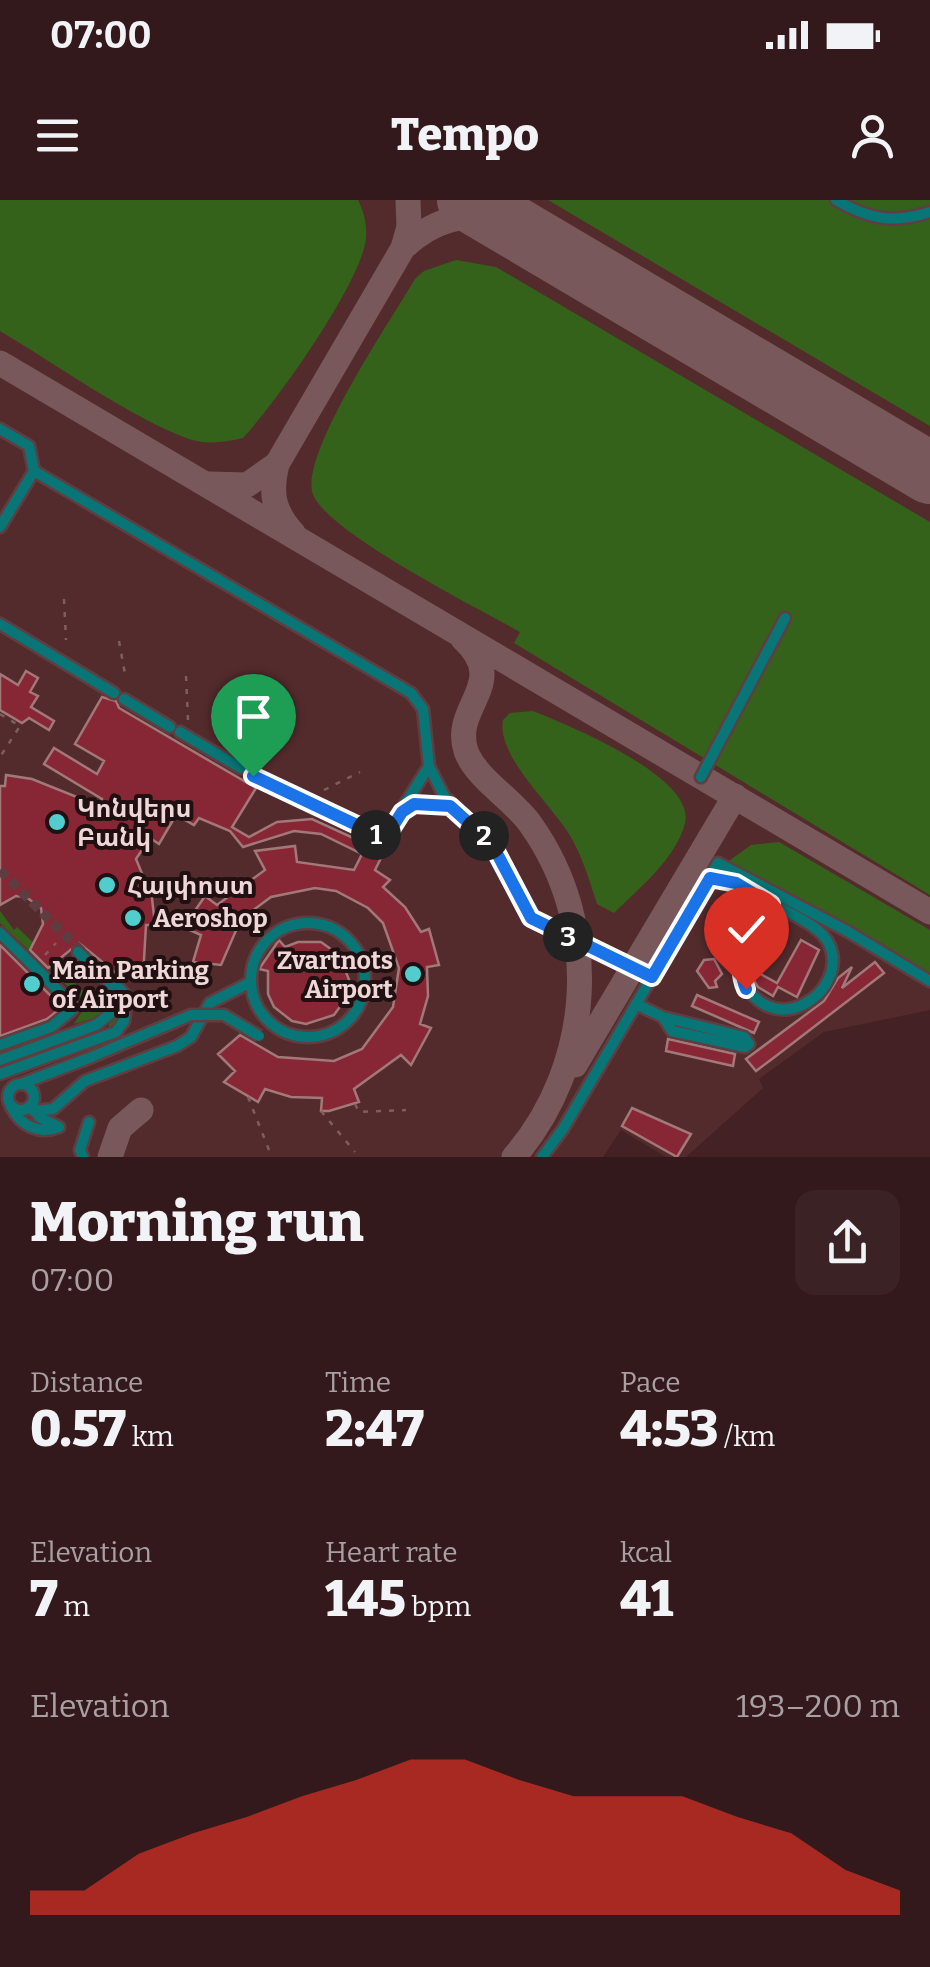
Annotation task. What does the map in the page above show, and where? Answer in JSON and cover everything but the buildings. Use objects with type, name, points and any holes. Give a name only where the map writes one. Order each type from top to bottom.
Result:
[{"type":"lane","points":[[836,200],[866,218],[886,220],[930,212]]},
{"type":"lane","points":[[0,429],[29,446],[34,471],[0,527]]},
{"type":"lane","points":[[34,471],[412,693],[425,716],[429,766],[450,806],[492,844],[531,918],[652,977]]},
{"type":"lane","points":[[702,776],[785,618]]},
{"type":"lane","points":[[0,624],[246,771],[380,836],[388,834],[429,766]]},
{"type":"lane","points":[[402,812],[426,802],[450,806]]},
{"type":"lane","points":[[542,1157],[718,863],[847,931],[930,981]]},
{"type":"lane","points":[[710,878],[736,883],[818,931],[829,943],[833,958],[828,979],[808,1004],[794,1010],[777,1011],[761,1005],[739,973],[743,954],[771,904]]},
{"type":"lane","points":[[306,923],[332,928],[347,938],[358,952],[365,978],[360,1004],[350,1019],[328,1034],[310,1037],[292,1035],[269,1022],[258,1008],[251,982],[256,956],[266,941],[288,926],[306,923]]},
{"type":"lane","points":[[0,933],[71,1003],[72,1010],[51,1028],[0,1046]]},
{"type":"lane","points":[[0,1060],[96,1025],[111,1012],[117,996],[115,988],[78,952]]},
{"type":"lane","points":[[7,1103],[22,1110],[53,1109],[86,1082],[177,1046],[191,1037],[210,1004],[251,982]]},
{"type":"lane","points":[[0,1074],[116,1032],[127,1010],[127,996],[119,988]]},
{"type":"lane","points":[[636,1004],[664,1017],[744,1037],[749,1044],[672,1031],[664,1017]]},
{"type":"lane","points":[[0,1091],[191,1015],[224,1016],[259,1036]]},
{"type":"lane","points":[[16,1086],[33,1092],[33,1108]]},
{"type":"lane","points":[[7,1103],[16,1086]]},
{"type":"lane","points":[[7,1103],[21,1122],[39,1131],[59,1127],[33,1108]]},
{"type":"lane","points":[[83,1157],[80,1150],[89,1122]]},
{"type":"path","points":[[64,599],[66,640]]},
{"type":"path","points":[[119,641],[125,674]]},
{"type":"path","points":[[186,676],[188,720]]},
{"type":"path","points":[[252,713],[259,752]]},
{"type":"path","points":[[0,714],[20,726],[0,757]]},
{"type":"path","points":[[324,790],[360,772]]},
{"type":"path","points":[[45,954],[56,943]]},
{"type":"path","points":[[156,960],[171,962]]},
{"type":"path","points":[[248,1097],[269,1150]]},
{"type":"path","points":[[355,1104],[359,1112],[406,1110]]},
{"type":"path","points":[[321,1111],[356,1152]]},
{"type":"shaded area","points":[[0,200],[930,200],[930,1010],[824,1032],[759,1079],[763,1088],[686,1157],[666,1157],[621,1130],[603,1157],[0,1157]]},
{"type":"green space","points":[[0,200],[358,200],[365,218],[366,238],[361,258],[334,312],[257,421],[243,438],[202,442],[142,417],[0,331]]},
{"type":"green space","points":[[548,200],[930,200],[930,426]]},
{"type":"green space","points":[[456,260],[496,267],[930,522],[930,895],[514,643],[520,632],[371,547],[321,507],[312,491],[313,471],[352,384],[415,279],[424,271]]},
{"type":"green space","points":[[533,711],[626,755],[671,788],[683,806],[685,823],[674,849],[614,913],[597,904],[572,839],[508,750],[503,720],[510,713]]},
{"type":"green space","points":[[779,842],[930,930],[930,978],[726,863],[751,845]]},
{"type":"green space","points":[[0,911],[14,930],[17,927],[86,994],[119,1003],[121,1020],[109,1028],[109,1020],[101,1016],[74,1024],[84,1008],[80,998],[0,923]]},
{"type":"taxiway","points":[[403,248],[409,227],[408,200]]},
{"type":"taxiway","points":[[277,464],[403,248],[425,231],[448,221],[473,217],[501,219]]},
{"type":"taxiway","points":[[0,363],[930,912]]},
{"type":"taxiway","points":[[209,484],[247,485],[277,464],[275,501],[293,533]]},
{"type":"taxiway","points":[[463,639],[482,669],[466,721],[466,751],[478,771],[531,825],[554,864],[570,906],[578,949],[579,994],[573,1037],[560,1080],[541,1120],[514,1157]]},
{"type":"taxiway","points":[[575,1065],[735,796]]},
{"type":"taxiway","points":[[110,1157],[120,1128],[141,1110]]},
{"type":"runway","points":[[468,200],[930,473]]},
{"type":"tunnel","points":[[0,870],[86,956]]},
{"type":"place","name":"Կոնվերս Բանկ","points":[[57,822]]},
{"type":"place","name":"Հայփոստ","points":[[107,885]]},
{"type":"place","name":"Aeroshop","points":[[133,918]]},
{"type":"place","name":"Zvartnots Airport","points":[[413,974]]},
{"type":"place","name":"Main Parking of Airport","points":[[32,984]]},
{"type":"route","points":[[253,776],[380,836],[388,834],[402,812],[414,804],[439,802],[450,806],[492,844],[531,918],[652,977],[710,878],[716,876],[736,883],[771,904],[743,954],[739,973],[746,989]]}]
